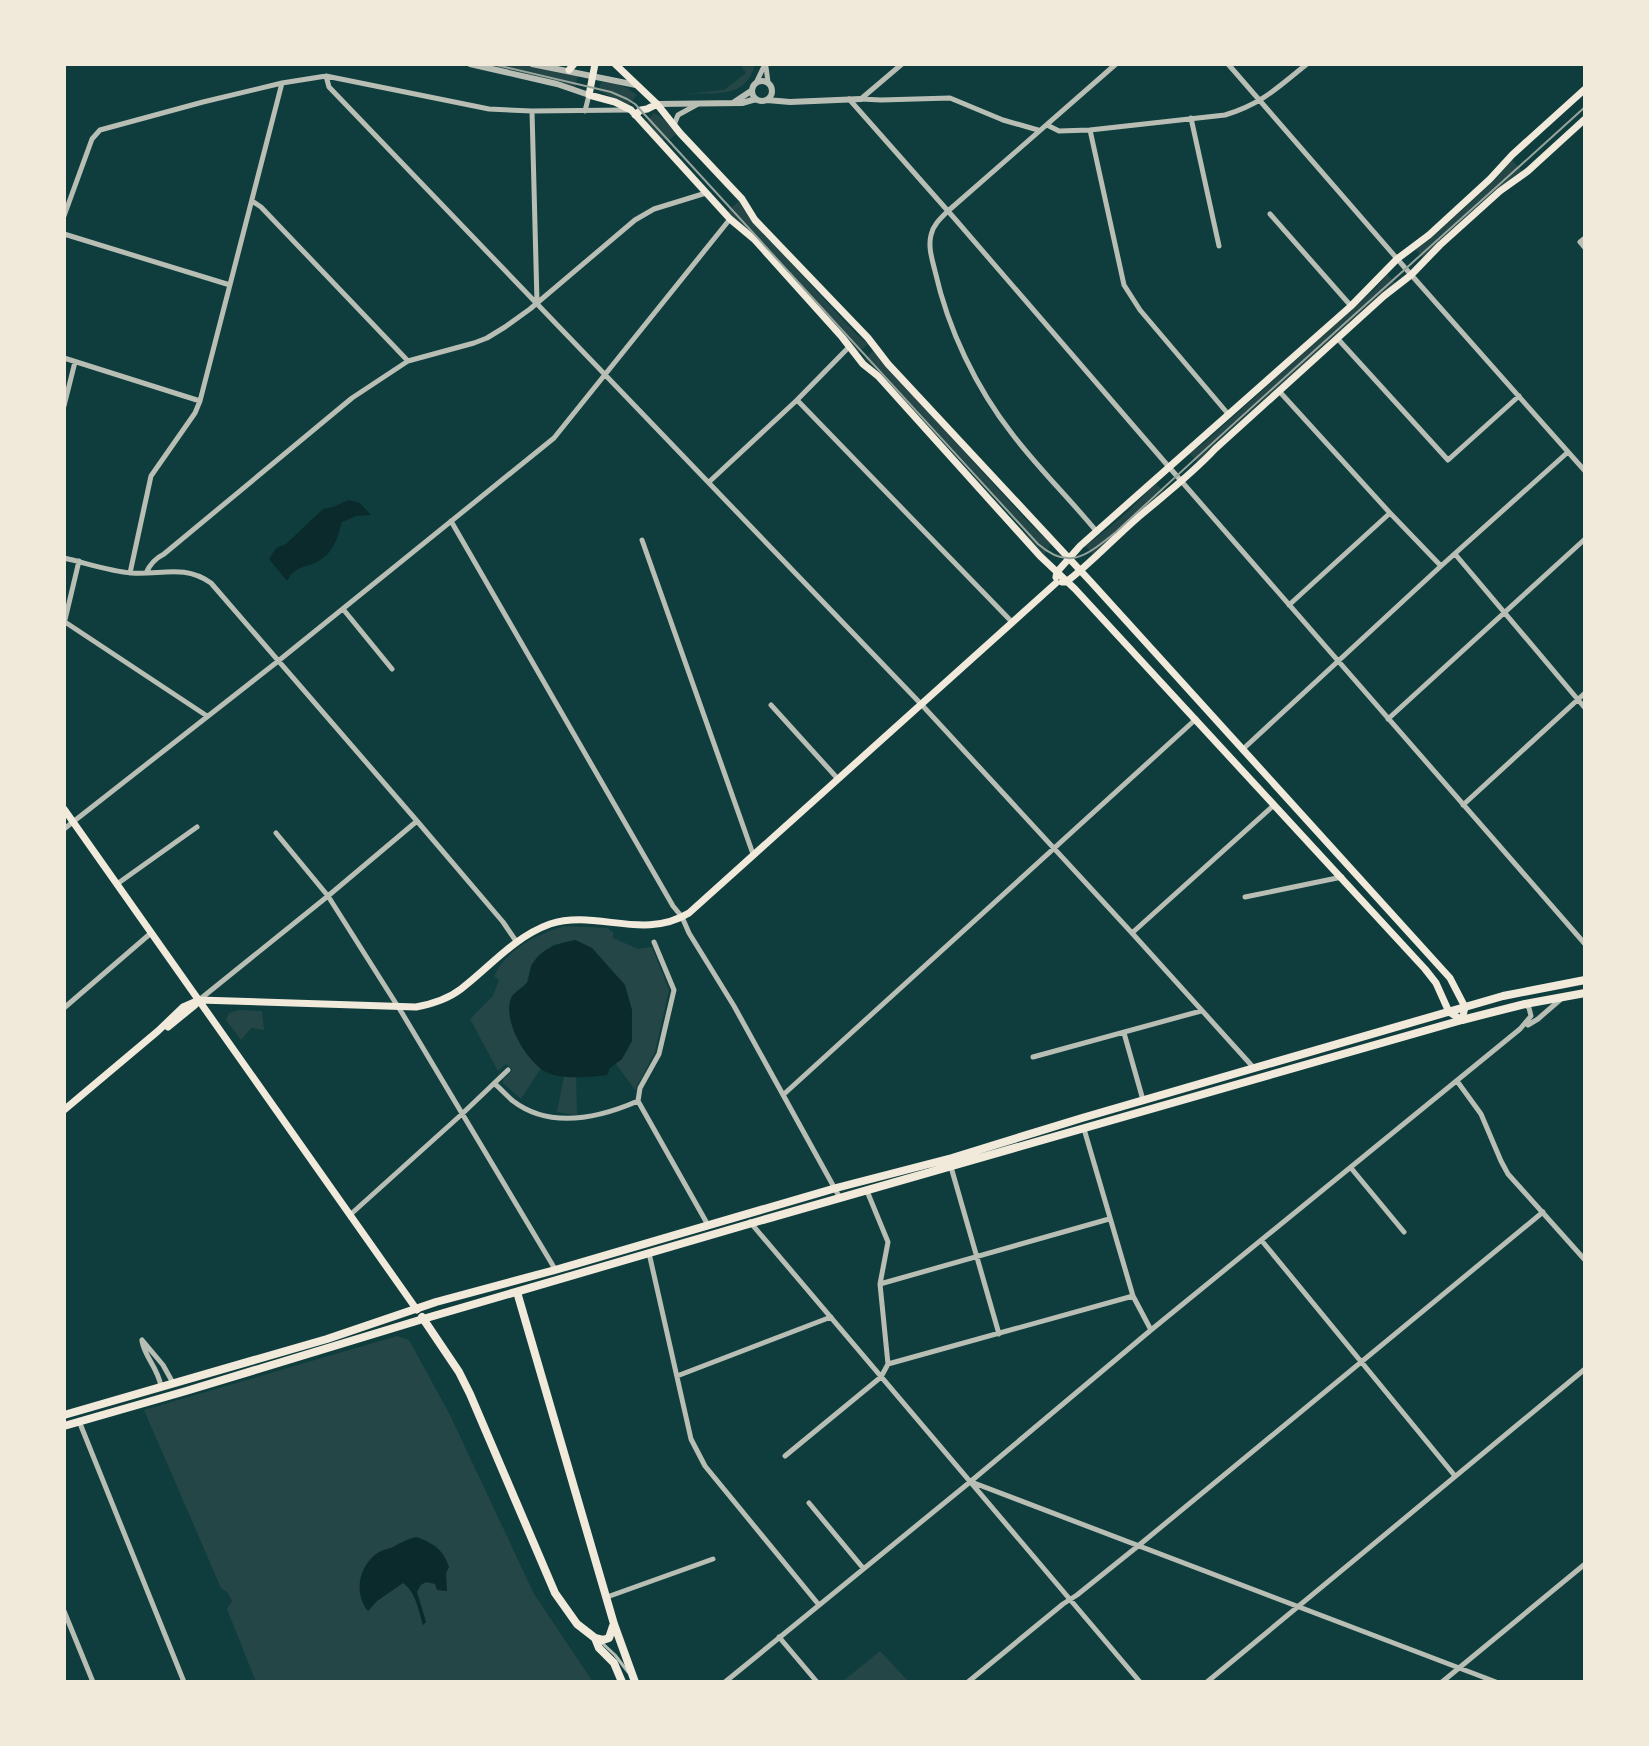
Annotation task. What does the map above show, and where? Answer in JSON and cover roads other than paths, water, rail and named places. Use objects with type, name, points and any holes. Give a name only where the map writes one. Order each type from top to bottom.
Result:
[{"type":"main road","points":[[595,64],[589,95],[615,102],[633,113],[730,219],[754,239],[863,364],[878,376],[1342,877],[1434,979],[1449,1012],[1462,1020]]},
{"type":"main road","points":[[615,64],[657,104],[742,199],[755,220],[868,338],[888,364],[1450,978],[1465,1007],[1462,1020]]},
{"type":"main road","points":[[1056,583],[1057,572],[1068,558],[1351,306],[1397,259],[1429,235],[1585,89]]},
{"type":"main road","points":[[633,113],[657,104]]},
{"type":"main road","points":[[64,1110],[199,1000],[416,1007],[446,998],[461,989],[516,941],[553,923],[578,921],[646,926],[682,917],[1056,583],[1066,582],[1080,571],[1182,481],[1500,191],[1528,171],[1585,119]]},
{"type":"main road","points":[[64,809],[459,1372],[555,1593],[577,1624],[595,1638],[609,1638],[614,1624]]},
{"type":"main road","points":[[64,1415],[327,1339],[436,1302],[952,1158],[1503,996],[1585,980]]},
{"type":"main road","points":[[64,1426],[751,1223],[1462,1020],[1585,993]]},
{"type":"main road","points":[[508,1283],[517,1292],[606,1598],[635,1682]]},
{"type":"main road","points":[[423,1319],[428,1311],[482,1296],[487,1289]]},
{"type":"main road","points":[[595,1638],[599,1648],[614,1663],[622,1682]]},
{"type":"street","points":[[470,64],[557,84],[589,95],[585,111]]},
{"type":"street","points":[[532,64],[559,70],[572,67],[593,76],[636,85]]},
{"type":"street","points":[[733,103],[751,91],[765,64]]},
{"type":"street","points":[[765,64],[772,91],[790,102]]},
{"type":"street","points":[[861,99],[902,64]]},
{"type":"street","points":[[1097,532],[1014,436],[981,385],[940,296],[930,253],[930,239],[932,230],[948,211],[1116,64]]},
{"type":"street","points":[[1228,64],[1585,471]]},
{"type":"street","points":[[1047,125],[1059,131],[1090,130],[1225,115],[1261,101],[1307,64]]},
{"type":"street","points":[[326,76],[329,87],[921,704],[1254,1068]]},
{"type":"street","points":[[64,216],[92,139],[100,130],[282,83],[326,76],[489,109],[633,113]]},
{"type":"street","points":[[757,81],[768,82]]},
{"type":"street","points":[[130,573],[151,476],[200,401],[282,83]]},
{"type":"street","points":[[751,91],[756,99]]},
{"type":"street","points":[[767,100],[772,91]]},
{"type":"street","points":[[657,104],[733,103],[756,99],[790,102],[950,98],[1039,131]]},
{"type":"street","points":[[849,99],[1585,944]]},
{"type":"street","points":[[674,125],[678,115],[698,104]]},
{"type":"street","points":[[532,111],[537,303]]},
{"type":"street","points":[[1191,118],[1219,246]]},
{"type":"street","points":[[1090,130],[1124,285],[1140,310],[1229,415]]},
{"type":"street","points":[[146,573],[157,557],[352,398],[408,361],[487,338],[537,303],[635,220],[654,209],[707,193]]},
{"type":"street","points":[[252,201],[408,361]]},
{"type":"street","points":[[1270,214],[1351,306]]},
{"type":"street","points":[[64,829],[554,438],[730,219]]},
{"type":"street","points":[[64,234],[230,285]]},
{"type":"street","points":[[1583,240],[1585,248]]},
{"type":"street","points":[[1337,338],[1448,460],[1519,396]]},
{"type":"street","points":[[709,482],[849,347]]},
{"type":"street","points":[[64,358],[200,401]]},
{"type":"street","points":[[64,406],[75,362]]},
{"type":"street","points":[[1279,391],[1441,566]]},
{"type":"street","points":[[797,400],[1012,622]]},
{"type":"street","points":[[1242,750],[1568,452]]},
{"type":"street","points":[[1289,605],[1390,513]]},
{"type":"street","points":[[451,521],[734,1006],[840,1198]]},
{"type":"street","points":[[1388,719],[1585,539]]},
{"type":"street","points":[[642,540],[753,854]]},
{"type":"street","points":[[1455,554],[1585,708]]},
{"type":"street","points":[[64,558],[130,573],[183,571],[211,583],[417,821],[516,941]]},
{"type":"street","points":[[79,561],[64,624],[207,716]]},
{"type":"street","points":[[343,609],[392,669]]},
{"type":"street","points":[[1463,805],[1585,693]]},
{"type":"street","points":[[771,705],[838,779]]},
{"type":"street","points":[[783,1095],[1196,718]]},
{"type":"street","points":[[1132,933],[1275,804]]},
{"type":"street","points":[[199,1000],[417,821]]},
{"type":"street","points":[[117,884],[197,827]]},
{"type":"street","points":[[276,833],[328,896],[555,1270]]},
{"type":"street","points":[[1245,897],[1342,877]]},
{"type":"street","points":[[64,1008],[151,933]]},
{"type":"street","points":[[654,942],[674,990],[659,1054],[640,1088],[638,1101],[708,1225]]},
{"type":"street","points":[[1520,1029],[1538,1019],[1563,997]]},
{"type":"street","points":[[725,1682],[1520,1029],[1531,1016],[1525,1004]]},
{"type":"street","points":[[1033,1057],[1201,1011]]},
{"type":"street","points":[[1124,1033],[1143,1100]]},
{"type":"street","points":[[351,1214],[508,1070]]},
{"type":"street","points":[[1457,1081],[1481,1114],[1508,1174],[1585,1260]]},
{"type":"street","points":[[495,1084],[515,1102],[558,1118],[583,1119],[638,1101]]},
{"type":"street","points":[[1084,1129],[1133,1296],[1151,1330]]},
{"type":"street","points":[[951,1167],[999,1334]]},
{"type":"street","points":[[1351,1168],[1404,1232]]},
{"type":"street","points":[[785,1456],[881,1377],[888,1364],[880,1284],[888,1242],[867,1191]]},
{"type":"street","points":[[968,1682],[1543,1212]]},
{"type":"street","points":[[747,1214],[751,1223],[1140,1682]]},
{"type":"street","points":[[880,1284],[1109,1219]]},
{"type":"street","points":[[1262,1241],[1455,1476]]},
{"type":"street","points":[[649,1253],[691,1439],[705,1466],[819,1605]]},
{"type":"street","points":[[888,1364],[1133,1296]]},
{"type":"street","points":[[677,1376],[831,1317]]},
{"type":"street","points":[[161,1387],[157,1370],[144,1350],[142,1340],[163,1365],[173,1384]]},
{"type":"street","points":[[1207,1682],[1585,1369]]},
{"type":"street","points":[[79,1421],[184,1682]]},
{"type":"street","points":[[970,1482],[1496,1682]]},
{"type":"street","points":[[809,1503],[863,1568]]},
{"type":"street","points":[[606,1598],[713,1559]]},
{"type":"street","points":[[1442,1682],[1585,1564]]},
{"type":"street","points":[[64,1611],[93,1682]]},
{"type":"street","points":[[779,1637],[817,1682]]},
{"type":"lane","points":[[595,1638],[615,1655],[635,1682]]},
{"type":"tram line","points":[[492,64],[611,92],[635,104],[1038,544],[1060,557],[1069,558],[1087,553],[1116,532],[1585,107]]}]
